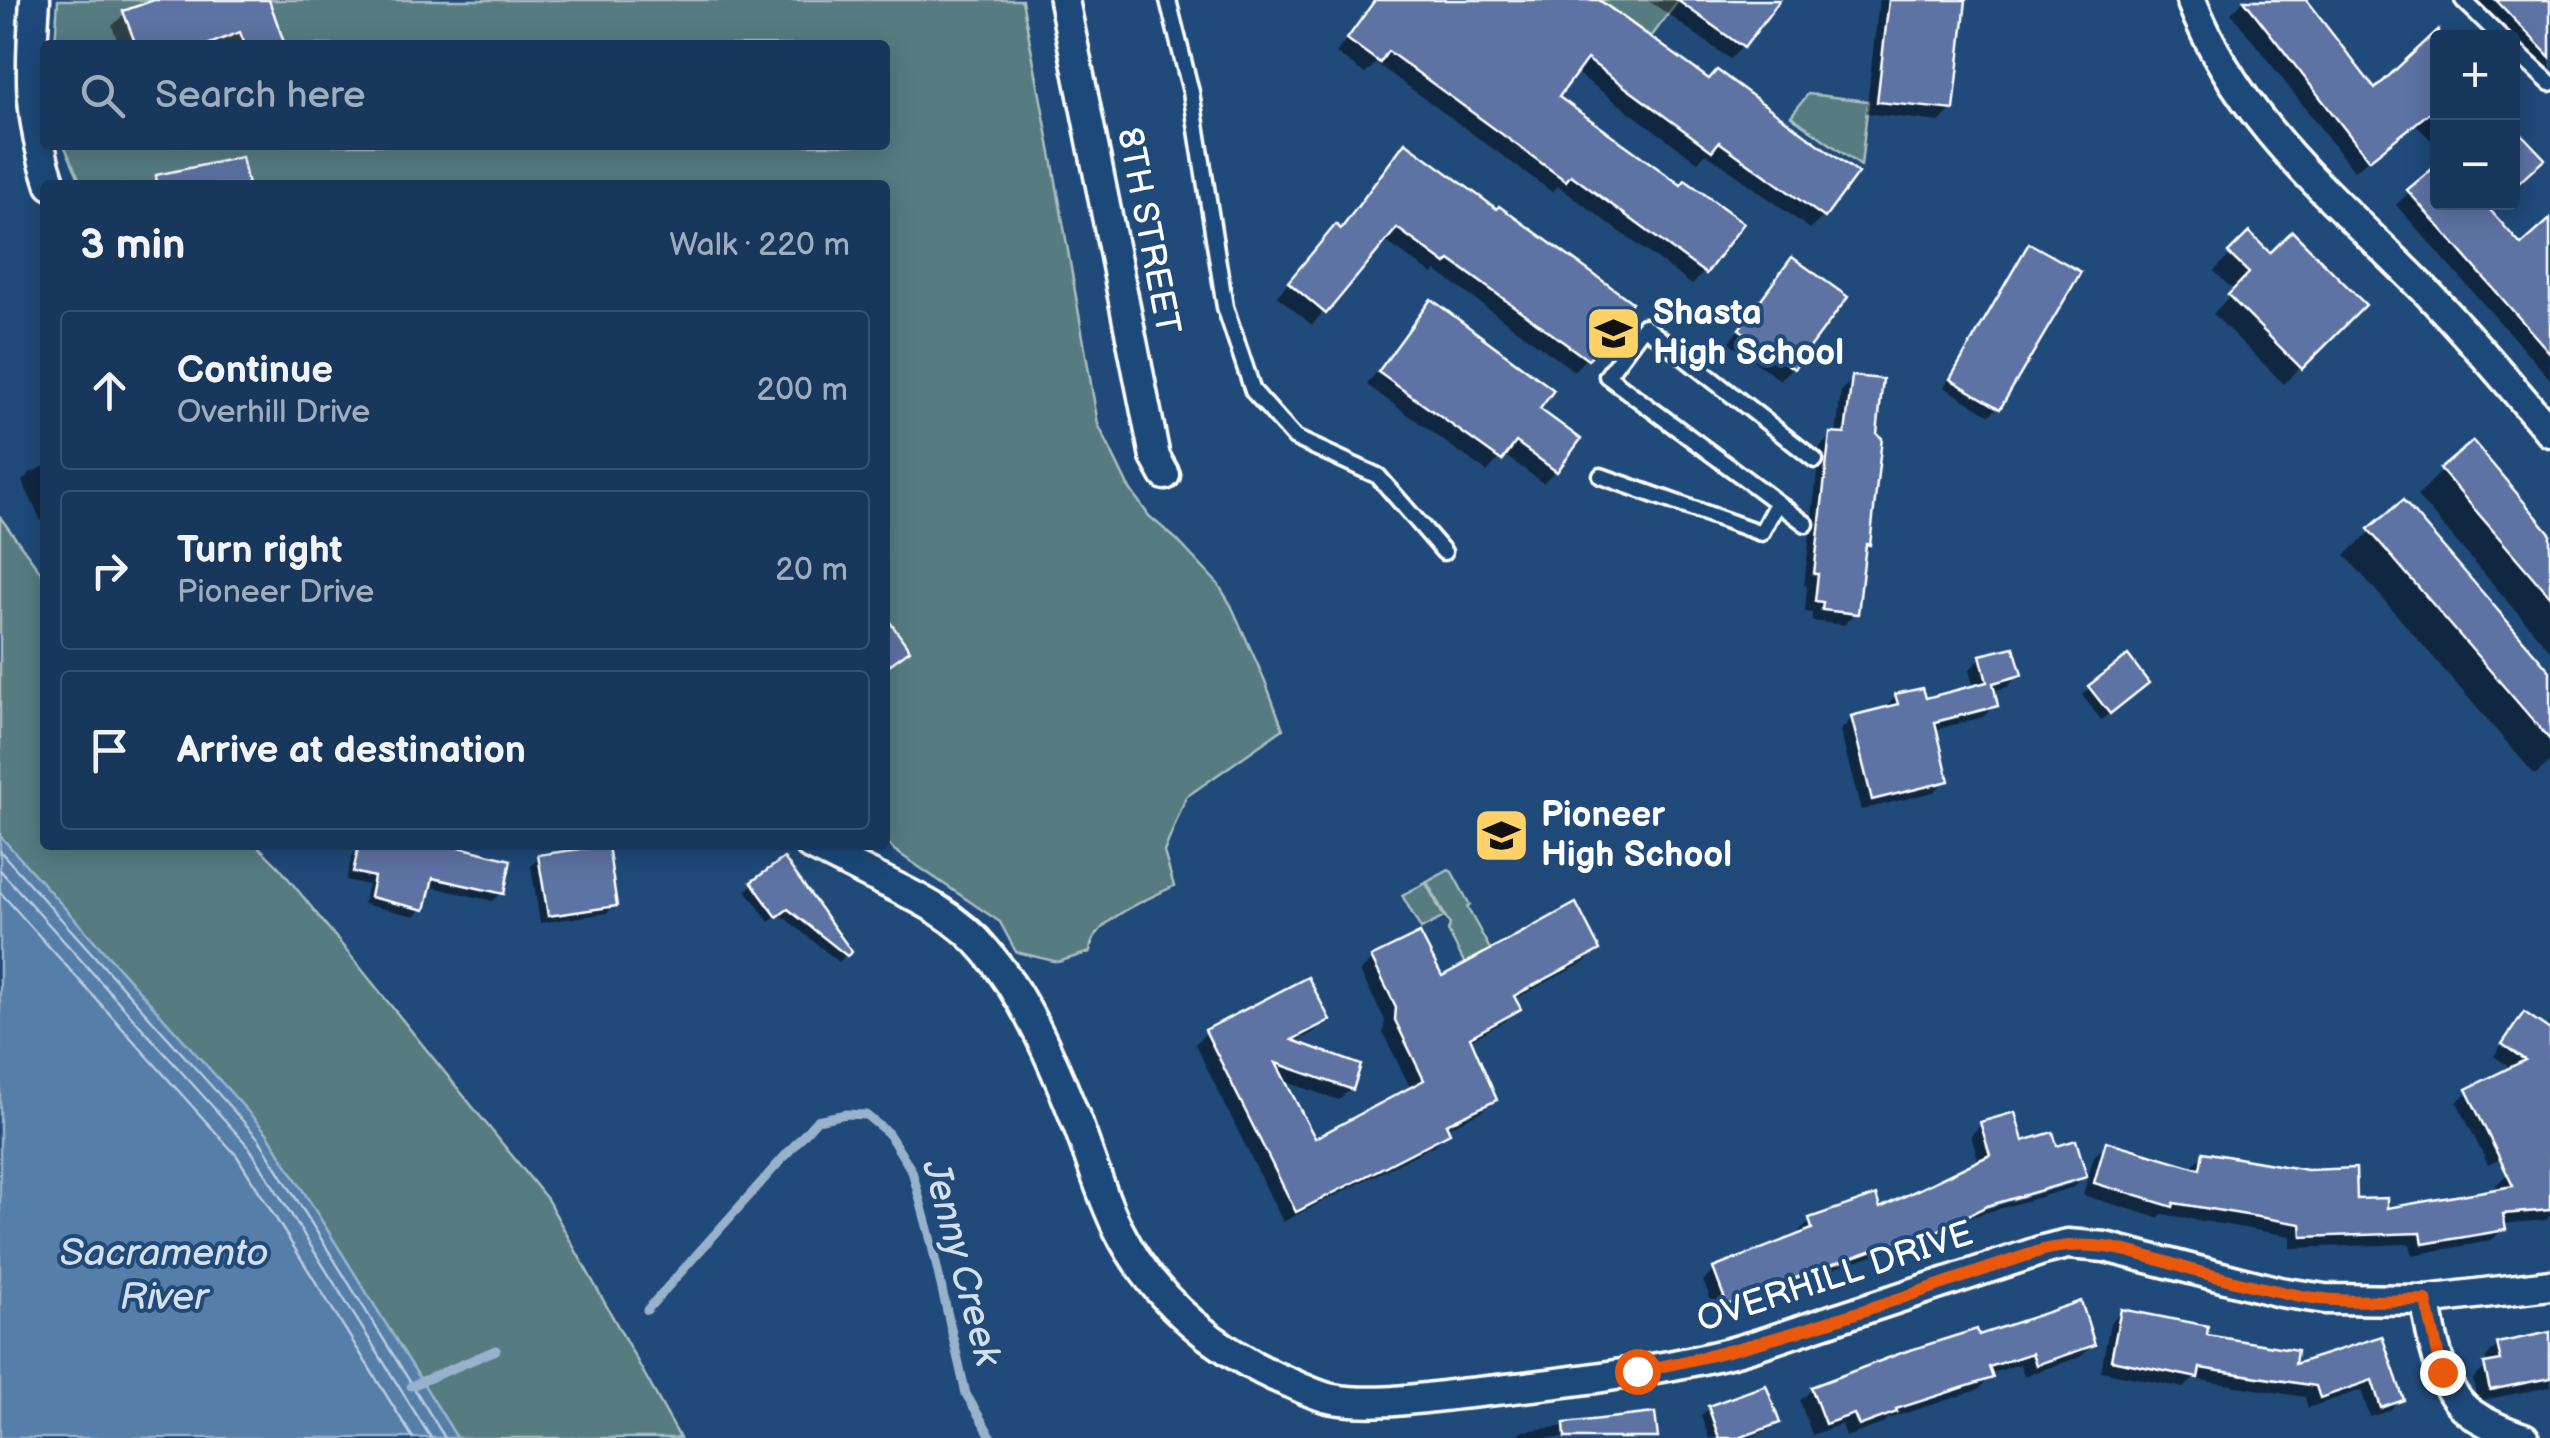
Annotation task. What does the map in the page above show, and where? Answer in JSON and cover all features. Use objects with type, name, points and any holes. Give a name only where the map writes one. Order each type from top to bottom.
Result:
[{"type":"street","points":[[35,0],[31,96],[40,147]]},
{"type":"street","name":"8TH STREET","points":[[1064,0],[1155,457],[1165,476]]},
{"type":"street","points":[[2191,0],[2218,56],[2266,129],[2425,290],[2550,432]]},
{"type":"street","points":[[41,150],[50,180]]},
{"type":"street","name":"OVERHILL DRIVE","points":[[822,850],[933,906],[986,950],[1018,996],[1047,1051],[1094,1176],[1119,1230],[1154,1284],[1183,1315],[1246,1363],[1330,1399],[1388,1401],[1581,1380],[1689,1362],[1762,1344],[2068,1244],[2125,1250],[2302,1297],[2426,1300],[2550,1285]]},
{"type":"street","points":[[2426,1300],[2442,1372],[2465,1409],[2524,1438]]},
{"type":"lane","points":[[1168,0],[1190,92],[1225,307],[1253,392],[1296,438],[1378,476],[1444,552]]},
{"type":"lane","points":[[2463,0],[2494,30]]},
{"type":"lane","points":[[2520,55],[2550,83]]},
{"type":"lane","points":[[1806,524],[1607,376],[1644,326],[1815,460]]},
{"type":"lane","points":[[1600,476],[1761,533],[1777,503]]},
{"type":"green space","points":[[58,0],[1022,0],[1098,424],[1128,486],[1149,516],[1218,584],[1231,605],[1283,729],[1186,797],[1164,852],[1174,886],[1110,920],[1093,941],[1090,952],[1058,962],[1016,952],[1000,922],[890,845],[890,180],[80,180],[66,150],[890,150],[890,40],[55,40]]},
{"type":"green space","points":[[1599,0],[1677,0],[1678,1],[1651,37]]},
{"type":"green space","points":[[1808,94],[1868,101],[1861,166],[1791,116]]},
{"type":"green space","points":[[0,517],[40,571],[40,850],[262,850],[547,1199],[680,1438],[457,1438],[267,1133],[0,836]]},
{"type":"green space","points":[[1449,870],[1491,951],[1465,964],[1427,882]]},
{"type":"green space","points":[[1426,883],[1444,917],[1421,929],[1402,895]]},
{"type":"water","name":"Sacramento River","points":[[0,836],[267,1133],[457,1438],[0,1438]]},
{"type":"building","points":[[154,0],[269,0],[283,40],[243,40],[240,32],[220,40],[134,40],[123,11]]},
{"type":"building","points":[[1375,0],[1599,0],[1709,79],[1717,70],[1858,173],[1825,218],[1719,142],[1712,151],[1587,59],[1559,97],[1681,185],[1685,180],[1744,223],[1706,274],[1571,175],[1566,181],[1388,51],[1380,63],[1347,39]]},
{"type":"building","points":[[1677,0],[1780,0],[1744,48]]},
{"type":"building","points":[[1889,0],[1966,0],[1954,110],[1877,102]]},
{"type":"building","points":[[2244,0],[2306,0],[2375,89],[2430,37],[2430,112],[2369,160]]},
{"type":"building","points":[[2496,0],[2550,0],[2550,57]]},
{"type":"building","points":[[2520,132],[2545,159],[2520,182]]},
{"type":"building","points":[[1405,142],[1632,302],[1588,360],[1450,260],[1446,264],[1397,228],[1326,314],[1288,282],[1336,224],[1341,229]]},
{"type":"building","points":[[242,157],[247,180],[156,180],[156,175]]},
{"type":"building","points":[[2430,171],[2430,210],[2490,210],[2521,245],[2550,219],[2550,353],[2407,190]]},
{"type":"building","points":[[2292,231],[2366,305],[2302,369],[2228,295],[2249,273],[2228,253],[2249,232],[2270,253]]},
{"type":"building","points":[[2029,243],[2081,272],[2000,409],[1950,379]]},
{"type":"building","points":[[1792,257],[1848,297],[1794,369],[1739,329]]},
{"type":"building","points":[[1431,299],[1554,390],[1540,409],[1581,439],[1557,472],[1516,442],[1502,461],[1378,372]]},
{"type":"building","points":[[1852,376],[1883,379],[1877,434],[1882,438],[1858,614],[1822,610],[1823,602],[1815,601],[1818,574],[1814,574],[1830,433],[1845,434]]},
{"type":"building","points":[[2473,441],[2550,533],[2550,597],[2440,469]]},
{"type":"building","points":[[2403,500],[2550,671],[2550,740],[2368,529]]},
{"type":"building","points":[[890,622],[910,650],[890,664]]},
{"type":"building","points":[[2014,647],[2022,675],[1993,683],[1998,706],[1935,722],[1949,781],[1872,800],[1851,716],[1898,704],[1895,694],[1923,688],[1926,698],[1987,682],[1980,655]]},
{"type":"building","points":[[2128,655],[2149,683],[2110,714],[2088,686]]},
{"type":"building","points":[[358,850],[471,850],[511,860],[504,894],[433,878],[425,910],[370,897],[374,877],[353,872]]},
{"type":"building","points":[[609,850],[617,906],[548,916],[538,855]]},
{"type":"building","points":[[784,858],[852,952],[847,956],[788,909],[777,917],[751,882]]},
{"type":"building","points":[[1576,903],[1600,950],[1514,996],[1521,1009],[1470,1037],[1497,1100],[1446,1124],[1450,1133],[1296,1212],[1205,1030],[1308,977],[1330,1020],[1292,1040],[1361,1065],[1353,1090],[1276,1063],[1315,1138],[1424,1080],[1395,1020],[1396,1007],[1371,957],[1420,933],[1442,976]]},
{"type":"building","points":[[2524,1012],[2550,1030],[2550,1210],[2503,1214],[2506,1230],[2423,1244],[2421,1233],[2302,1237],[2301,1224],[2174,1203],[2173,1207],[2094,1183],[2106,1141],[2200,1169],[2203,1152],[2307,1170],[2356,1168],[2357,1199],[2387,1198],[2387,1208],[2513,1186],[2466,1089],[2525,1060],[2502,1044]]},
{"type":"building","points":[[2015,1112],[2023,1141],[2053,1132],[2057,1146],[2076,1140],[2087,1177],[1987,1206],[1931,1234],[1929,1230],[1727,1305],[1713,1268],[1812,1229],[1809,1218],[1876,1195],[1880,1208],[1990,1155],[1980,1122]]},
{"type":"building","points":[[2081,1301],[2095,1345],[2036,1365],[2032,1353],[1989,1367],[1993,1378],[1896,1409],[1897,1412],[1859,1426],[1854,1414],[1825,1424],[1811,1387],[1904,1352],[1977,1329],[1979,1335]]},
{"type":"building","points":[[2121,1309],[2208,1326],[2207,1335],[2297,1350],[2295,1364],[2382,1336],[2404,1400],[2381,1408],[2372,1380],[2320,1398],[2316,1386],[2200,1368],[2198,1378],[2111,1360]]},
{"type":"building","points":[[2550,1332],[2550,1378],[2490,1390],[2484,1364],[2501,1361],[2497,1343]]},
{"type":"building","points":[[1766,1385],[1780,1423],[1739,1438],[1719,1438],[1708,1406]]},
{"type":"building","points":[[1655,1413],[1658,1438],[1565,1438],[1564,1423]]},
{"type":"waterway","name":"Jenny Creek","points":[[647,1310],[817,1120],[846,1114],[866,1115],[888,1133],[912,1171],[966,1394],[992,1438]]},
{"type":"waterway","name":"Jenny Creek","points":[[411,1386],[496,1350]]},
{"type":"place","name":"Shasta High School","points":[[1614,333]]},
{"type":"place","name":"Pioneer High School","points":[[1502,835]]},
{"type":"route","points":[[1637,1371],[1762,1344],[2043,1250],[2087,1244],[2125,1250],[2302,1297],[2426,1300],[2442,1372]]}]
